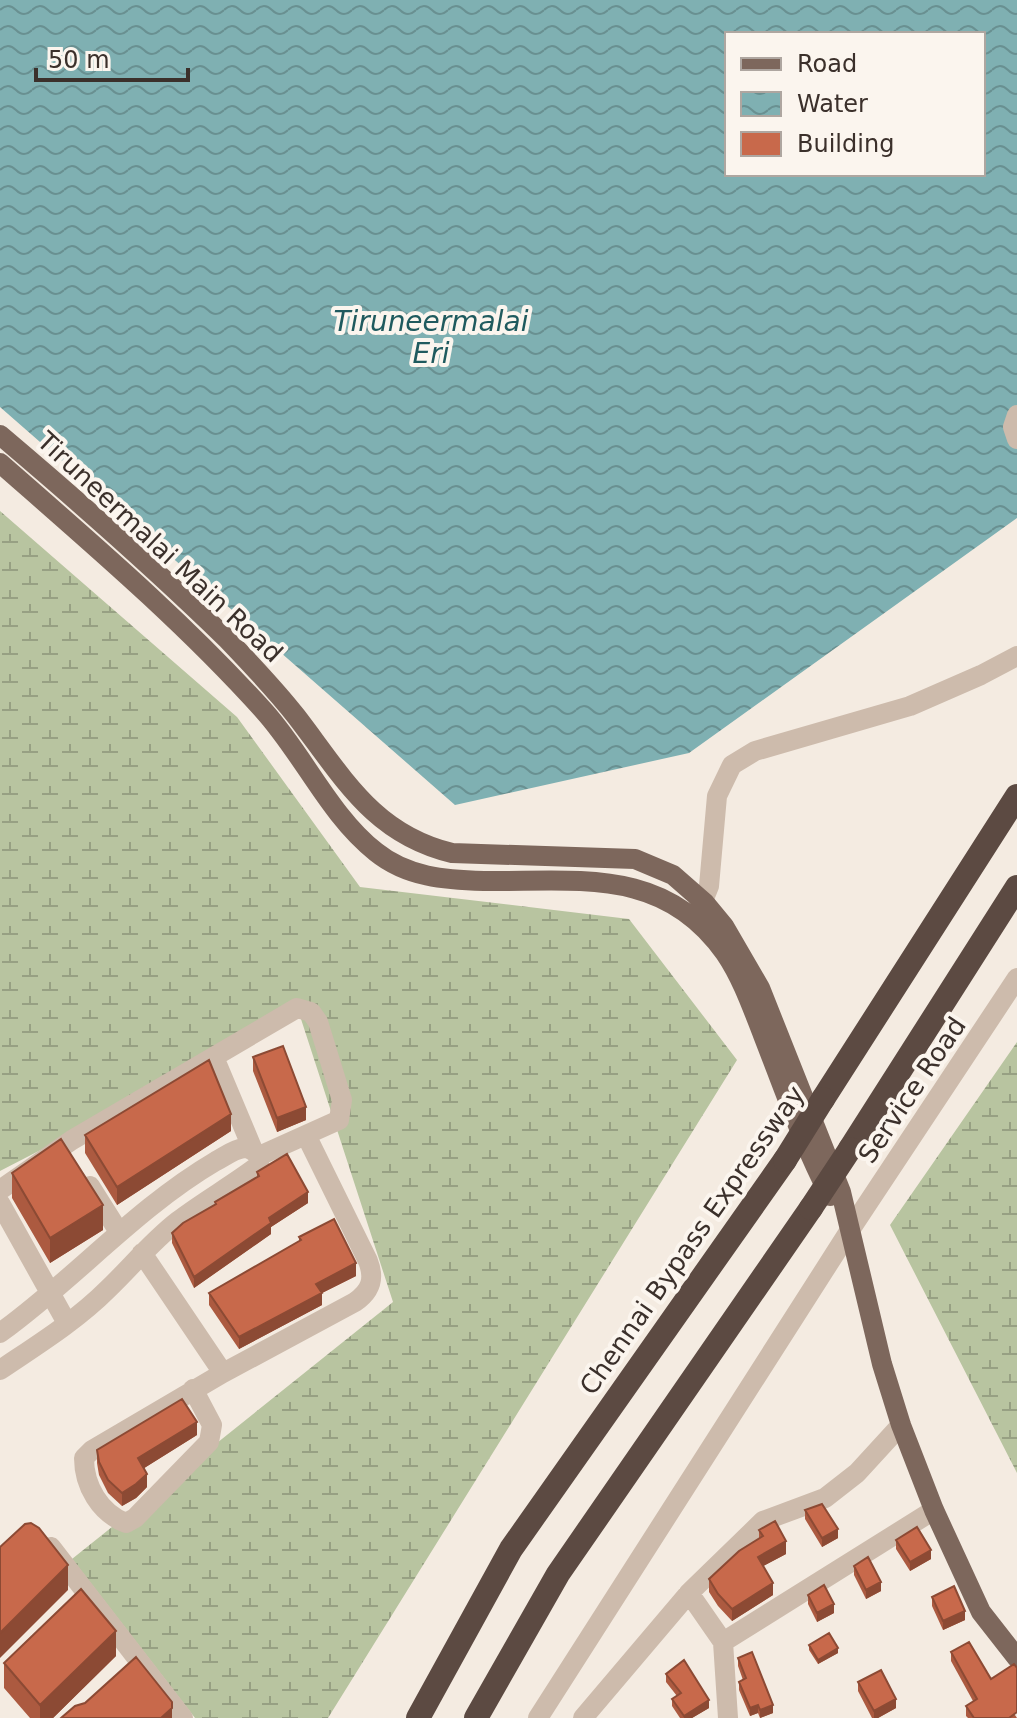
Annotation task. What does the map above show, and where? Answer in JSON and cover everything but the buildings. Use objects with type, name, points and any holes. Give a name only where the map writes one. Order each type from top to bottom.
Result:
[{"type":"highway","name":"Chennai Bypass Expressway","points":[[418,1718],[511,1549],[785,1160],[1017,796]]},
{"type":"highway","points":[[476,1718],[558,1574],[811,1208],[1017,887]]},
{"type":"main road","name":"Tiruneermalai Main Road","points":[[0,435],[140,557],[228,641],[296,716],[349,788],[391,828],[429,848],[471,856],[635,859],[673,875],[735,971],[811,1158],[850,1230],[882,1364],[901,1425],[934,1510],[981,1612],[1017,1658]]},
{"type":"main road","name":"Tiruneermalai Main Road","points":[[0,463],[155,601],[226,671],[282,732],[348,824],[388,861],[416,874],[450,880],[628,886],[697,908]]},
{"type":"street","points":[[1017,415],[1013,427],[1017,439]]},
{"type":"street","points":[[697,908],[709,886],[717,796],[732,765],[755,751],[910,706],[1017,656]]},
{"type":"street","name":"Service Road","points":[[538,1718],[850,1230],[1017,978]]},
{"type":"street","points":[[0,1190],[73,1157],[214,1057],[297,1008],[311,1012],[318,1022],[342,1100],[339,1120],[256,1153],[242,1148],[195,1174],[119,1232],[86,1264],[0,1333]]},
{"type":"street","points":[[0,1370],[106,1291],[142,1253],[180,1220],[259,1165],[214,1057]]},
{"type":"street","points":[[193,1389],[212,1425],[209,1442],[135,1518],[126,1523],[115,1519],[106,1513],[86,1481],[84,1458],[92,1450],[193,1389],[355,1302],[365,1295],[371,1285],[373,1273],[368,1261],[306,1135]]},
{"type":"street","points":[[73,1157],[119,1232]]},
{"type":"street","points":[[0,1203],[67,1323]]},
{"type":"street","points":[[142,1253],[223,1373]]},
{"type":"street","points":[[583,1718],[689,1593],[763,1521],[825,1498],[857,1473],[901,1425]]},
{"type":"street","points":[[723,1642],[934,1510]]},
{"type":"street","points":[[33,1533],[49,1544],[80,1596],[134,1666],[183,1718]]},
{"type":"street","points":[[689,1593],[723,1642],[728,1718]]},
{"type":"green space","points":[[0,511],[237,717],[360,887],[629,919],[737,1060],[328,1718],[195,1718],[72,1559],[393,1302],[300,1016],[0,1171]]},
{"type":"green space","points":[[1017,1042],[1017,1473],[890,1225]]},
{"type":"water","name":"Tiruneermalai Eri","points":[[0,0],[1017,0],[1017,518],[689,753],[455,805],[0,407]]}]
